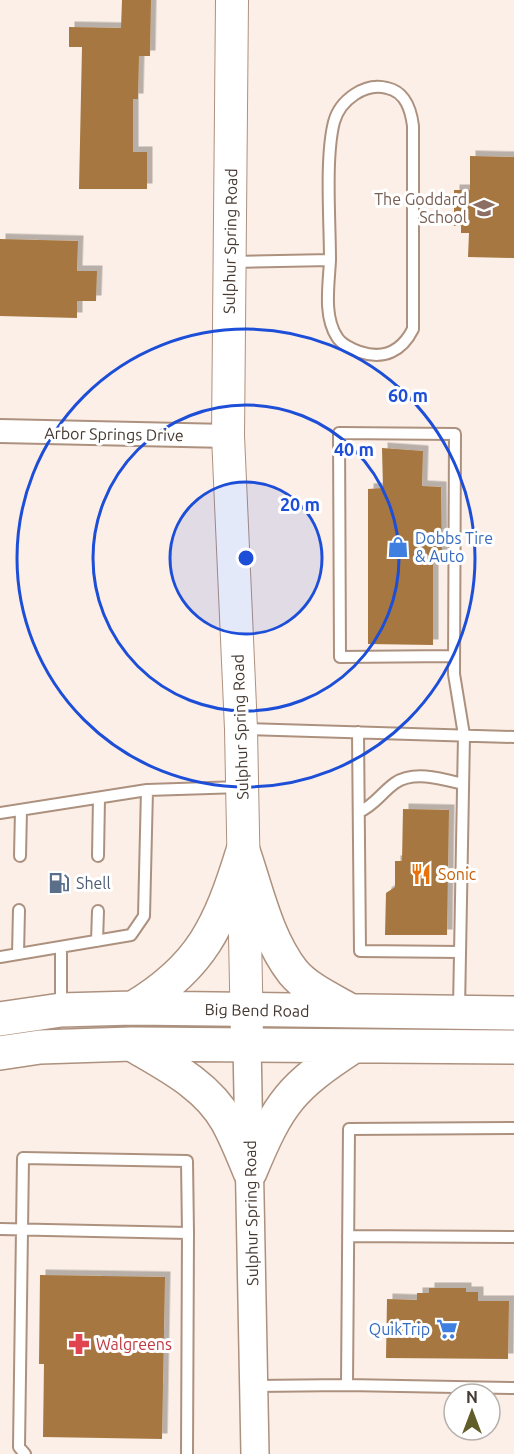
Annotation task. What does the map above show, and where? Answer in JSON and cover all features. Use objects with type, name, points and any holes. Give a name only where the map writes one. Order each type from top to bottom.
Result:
[{"type":"main road","name":"Sulphur Spring Road","points":[[232,0],[228,436],[241,729],[247,1044]]},
{"type":"main road","points":[[133,1008],[160,992],[190,965],[225,907],[243,850]]},
{"type":"main road","points":[[243,850],[272,939],[294,973],[319,993],[354,1012]]},
{"type":"main road","name":"Big Bend Road","points":[[0,1019],[61,1010],[133,1008],[514,1013]]},
{"type":"main road","points":[[132,1044],[176,1071],[212,1100],[227,1120],[250,1172]]},
{"type":"main road","points":[[0,1053],[40,1047],[132,1044],[514,1047]]},
{"type":"main road","points":[[250,1172],[267,1131],[290,1095],[312,1073],[354,1046]]},
{"type":"street","name":"Arbor Springs Drive","points":[[0,431],[228,436]]},
{"type":"street","name":"Sulphur Spring Road","points":[[247,1044],[255,1454]]},
{"type":"lane","points":[[371,87],[387,87],[400,93],[411,109],[414,126],[413,329],[407,340],[394,352],[374,357],[354,350],[338,339],[331,321],[328,303],[330,260],[331,142],[334,121],[340,107],[357,93],[371,87]]},
{"type":"lane","points":[[230,262],[330,260]]},
{"type":"lane","points":[[454,656],[340,657],[339,432],[455,434],[454,674],[464,735],[459,1012]]},
{"type":"lane","points":[[241,729],[514,736]]},
{"type":"lane","points":[[358,732],[360,951],[460,952]]},
{"type":"lane","points":[[359,812],[372,806],[395,784],[405,778],[428,777],[463,784]]},
{"type":"lane","points":[[0,813],[147,790],[242,787]]},
{"type":"lane","points":[[0,957],[131,935],[144,916],[147,790]]},
{"type":"lane","points":[[98,856],[99,798]]},
{"type":"lane","points":[[20,856],[21,810]]},
{"type":"lane","points":[[18,954],[19,910]]},
{"type":"lane","points":[[97,941],[98,911]]},
{"type":"lane","points":[[61,947],[61,1010]]},
{"type":"lane","points":[[347,1385],[349,1129],[514,1128]]},
{"type":"lane","points":[[25,1454],[19,1447],[24,1230],[23,1158],[187,1161],[189,1233],[187,1454]]},
{"type":"lane","points":[[0,1229],[189,1233]]},
{"type":"lane","points":[[348,1236],[514,1237]]},
{"type":"lane","points":[[255,1386],[514,1388]]},
{"type":"building","points":[[122,0],[151,0],[150,56],[139,56],[138,99],[133,99],[133,152],[147,152],[147,189],[79,189],[82,47],[69,47],[69,27],[121,28]]},
{"type":"building","name":"The Goddard School","points":[[470,156],[514,157],[514,258],[468,257],[469,233],[461,233],[461,226],[454,226],[454,190],[470,190]]},
{"type":"building","points":[[0,239],[78,241],[77,271],[97,271],[96,301],[77,301],[77,318],[0,316]]},
{"type":"building","points":[[382,448],[423,451],[422,486],[441,487],[442,555],[433,556],[433,645],[368,644],[368,489],[383,488]]},
{"type":"building","name":"Sonic","points":[[403,809],[449,810],[447,935],[385,935],[386,893],[395,887],[395,861],[402,861]]},
{"type":"building","name":"Walgreens","points":[[40,1275],[165,1277],[162,1439],[43,1437],[44,1364],[39,1364]]},
{"type":"building","name":"QuikTrip","points":[[429,1288],[466,1288],[466,1292],[478,1292],[478,1301],[509,1301],[508,1359],[386,1358],[387,1299],[417,1300],[417,1293],[429,1293]]},
{"type":"place","name":"The Goddard School","points":[[484,208]]},
{"type":"place","name":"Dobbs Tire & Auto","points":[[398,547]]},
{"type":"place","name":"Sonic","points":[[421,874]]},
{"type":"place","name":"Shell","points":[[59,883]]},
{"type":"place","name":"QuikTrip","points":[[447,1329]]},
{"type":"place","name":"Walgreens","points":[[79,1344]]}]
